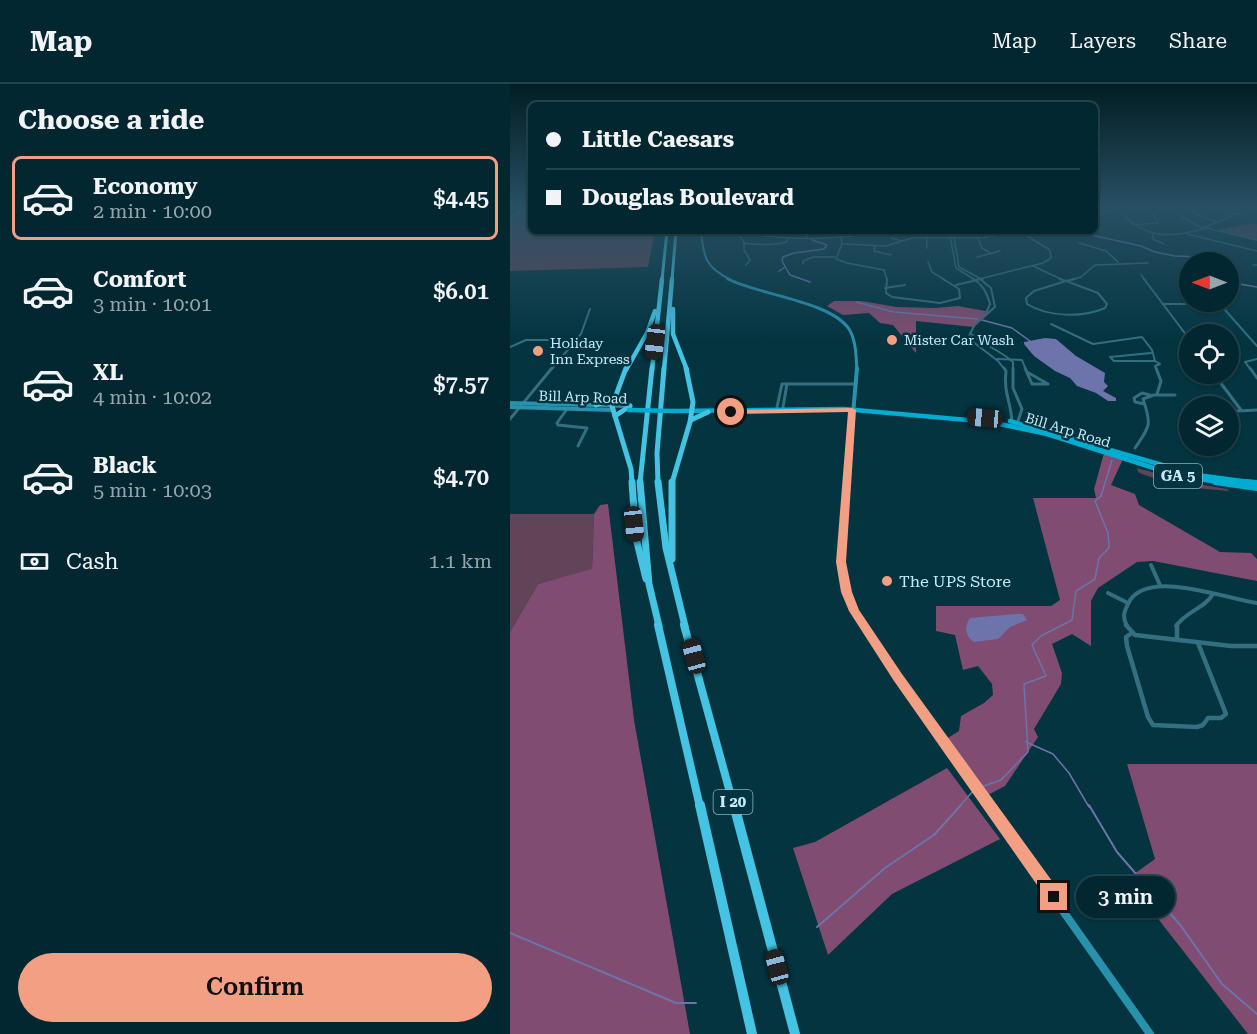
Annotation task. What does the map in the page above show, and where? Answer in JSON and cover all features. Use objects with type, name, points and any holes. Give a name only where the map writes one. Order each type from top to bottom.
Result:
[{"type":"highway","name":"I 20","points":[[665,252],[640,486],[649,584],[752,1034]]},
{"type":"highway","name":"I 20","points":[[674,252],[659,420],[657,479],[662,522],[672,570],[795,1034]]},
{"type":"highway","points":[[672,278],[674,334],[684,361],[692,407],[690,422],[674,471],[671,488],[672,570]]},
{"type":"highway","points":[[649,584],[638,556],[631,469],[613,411],[614,397],[627,367],[647,333],[659,300]]},
{"type":"highway","points":[[596,405],[614,397]]},
{"type":"highway","points":[[692,407],[706,410]]},
{"type":"highway","points":[[613,411],[629,408]]},
{"type":"highway","points":[[690,422],[706,410]]},
{"type":"main road","points":[[704,252],[704,258],[720,275],[750,289],[816,306],[845,324],[854,340],[857,384],[853,408],[841,562],[846,592],[854,611],[1150,1034]]},
{"type":"main road","name":"Bill Arp Road","points":[[510,405],[596,405],[613,411]]},
{"type":"main road","name":"Bill Arp Road","points":[[523,405],[613,411],[629,408],[692,407],[706,410],[853,408]]},
{"type":"main road","name":"Bill Arp Road","points":[[706,410],[780,407],[853,408],[1015,424],[1135,453],[1197,475],[1257,486]]},
{"type":"main road","name":"Bill Arp Road","points":[[1015,424],[1179,476],[1257,486]]},
{"type":"main road","points":[[1110,455],[1127,458],[1135,453]]},
{"type":"street","points":[[745,252],[750,260],[746,265]]},
{"type":"street","points":[[835,257],[838,252]]},
{"type":"street","points":[[880,252],[891,255]]},
{"type":"street","points":[[953,252],[956,268],[983,284],[990,304],[986,314]]},
{"type":"street","points":[[957,252],[959,267],[984,278],[990,287],[995,304],[975,324],[968,338],[974,346],[998,360],[1006,370],[1005,388],[1015,424]]},
{"type":"street","points":[[977,257],[996,252]]},
{"type":"street","points":[[954,285],[1048,261],[1052,254],[1050,252]]},
{"type":"street","points":[[1108,252],[1118,263]]},
{"type":"street","points":[[803,264],[803,261],[809,258],[835,257],[840,262],[881,268],[887,276],[886,293],[892,297],[933,303],[953,302],[960,298],[961,292]]},
{"type":"street","points":[[927,262],[932,273],[954,285],[961,292]]},
{"type":"street","points":[[1110,311],[1103,309],[1087,313],[1051,313],[1037,311],[1027,304],[1026,298],[1030,293],[1084,276],[1095,265],[1148,263]]},
{"type":"street","points":[[1033,266],[1103,297],[1107,304],[1103,309]]},
{"type":"street","points":[[1141,275],[1179,326]]},
{"type":"street","points":[[945,280],[961,292]]},
{"type":"street","points":[[885,288],[905,285]]},
{"type":"street","points":[[1162,304],[1179,304]]},
{"type":"street","points":[[510,419],[585,327],[590,309]]},
{"type":"street","points":[[1227,312],[1257,346]]},
{"type":"street","points":[[1052,324],[1093,344],[1142,337],[1152,350],[1155,361],[1160,364],[1155,366],[1161,381],[1157,387],[1158,394]]},
{"type":"street","points":[[970,333],[978,342],[1010,359],[1014,366],[1012,384],[1022,404],[1015,424]]},
{"type":"street","points":[[510,347],[526,340],[575,340]]},
{"type":"street","points":[[1151,353],[1110,357],[1114,361],[1155,361]]},
{"type":"street","points":[[1257,359],[1245,362],[1257,378]]},
{"type":"street","points":[[998,360],[1022,360],[1027,372],[1032,384],[1048,384],[1027,372]]},
{"type":"street","points":[[780,407],[783,384],[857,384]]},
{"type":"street","points":[[780,407],[787,384]]},
{"type":"street","points":[[1221,384],[1239,411],[1257,410]]},
{"type":"street","points":[[1145,405],[1136,403],[1134,398],[1142,393],[1175,395]]},
{"type":"street","points":[[1135,453],[1147,430],[1150,411],[1143,399],[1150,395]]},
{"type":"street","points":[[567,409],[558,425],[587,428],[578,446]]},
{"type":"street","points":[[1151,565],[1160,585]]},
{"type":"street","points":[[1257,603],[1172,584],[1160,585],[1138,592],[1126,602],[1123,615],[1127,627],[1135,635],[1198,643],[1257,646]]},
{"type":"street","points":[[1108,593],[1126,602]]},
{"type":"street","points":[[1177,640],[1176,626],[1180,620],[1184,615],[1208,602],[1213,594]]},
{"type":"street","points":[[1132,633],[1126,637],[1127,646],[1148,717],[1153,725],[1165,727],[1197,727],[1203,725],[1208,718],[1221,718],[1226,714],[1198,643]]},
{"type":"shaded area","points":[[510,252],[651,252],[648,267],[510,271]]},
{"type":"shaded area","points":[[834,301],[861,301],[897,307],[958,306],[991,312],[974,327],[916,321],[916,353],[893,325],[880,323],[869,313],[843,315],[827,306]]},
{"type":"shaded area","points":[[1104,453],[1123,459],[1111,485],[1135,494],[1139,505],[1220,552],[1251,553],[1257,559],[1257,581],[1153,561],[1137,562],[1098,588],[1091,601],[1091,646],[1072,634],[1052,644],[1062,673],[1061,684],[1034,729],[1038,737],[1005,786],[984,797],[943,741],[959,731],[961,716],[993,695],[992,684],[978,666],[963,670],[955,635],[936,631],[936,606],[1051,606],[1060,600],[1033,498],[1096,498],[1094,489]]},
{"type":"shaded area","points":[[1137,468],[1229,491],[1182,487],[1142,474]]},
{"type":"shaded area","points":[[608,504],[634,720],[690,1034],[510,1034],[510,632],[538,584],[592,569],[594,514],[600,505]]},
{"type":"shaded area","points":[[510,514],[594,514],[592,570],[538,584],[510,632]]},
{"type":"shaded area","points":[[1127,764],[1257,764],[1257,1034],[1248,1034],[1127,879],[1155,859]]},
{"type":"shaded area","points":[[947,768],[1000,839],[892,894],[828,955],[793,848],[815,842]]},
{"type":"water","points":[[1045,338],[1056,339],[1076,356],[1105,373],[1104,382],[1108,386],[1103,391],[1116,398],[1116,401],[1108,401],[1096,393],[1077,386],[1070,378],[1055,371],[1034,356],[1024,344],[1024,342]]},
{"type":"water","points":[[1023,614],[1027,620],[1010,627],[998,639],[974,642],[967,634],[966,628],[970,618]]},
{"type":"waterway","points":[[799,252],[783,257],[782,261],[790,275],[810,282]]},
{"type":"waterway","points":[[1157,252],[1179,256]]},
{"type":"waterway","points":[[779,271],[785,267]]},
{"type":"waterway","points":[[1239,284],[1257,287]]},
{"type":"waterway","points":[[856,302],[894,312],[977,319]]},
{"type":"waterway","points":[[982,320],[1012,328],[1030,341]]},
{"type":"waterway","points":[[1027,743],[1024,684],[1046,676],[1032,645],[1041,636],[1072,620],[1076,591],[1095,579],[1099,558],[1109,548],[1108,533],[1095,501],[1101,496],[1112,460]]},
{"type":"waterway","points":[[978,788],[1001,780],[1028,752],[1027,743]]},
{"type":"waterway","points":[[1027,743],[1053,754],[1069,773],[1089,807]]},
{"type":"waterway","points":[[959,807],[974,790]]},
{"type":"waterway","points":[[817,927],[885,868],[934,835],[961,805]]},
{"type":"waterway","points":[[1089,805],[1117,852],[1181,926],[1222,984],[1257,1014]]},
{"type":"waterway","points":[[510,933],[676,1003],[696,1003]]},
{"type":"place","name":"Mister Car Wash","points":[[892,340]]},
{"type":"place","name":"Holiday Inn Express","points":[[538,351]]},
{"type":"place","name":"The UPS Store","points":[[887,581]]},
{"type":"route","points":[[731,412],[852,410],[841,562],[846,592],[863,627],[1054,897]]}]
